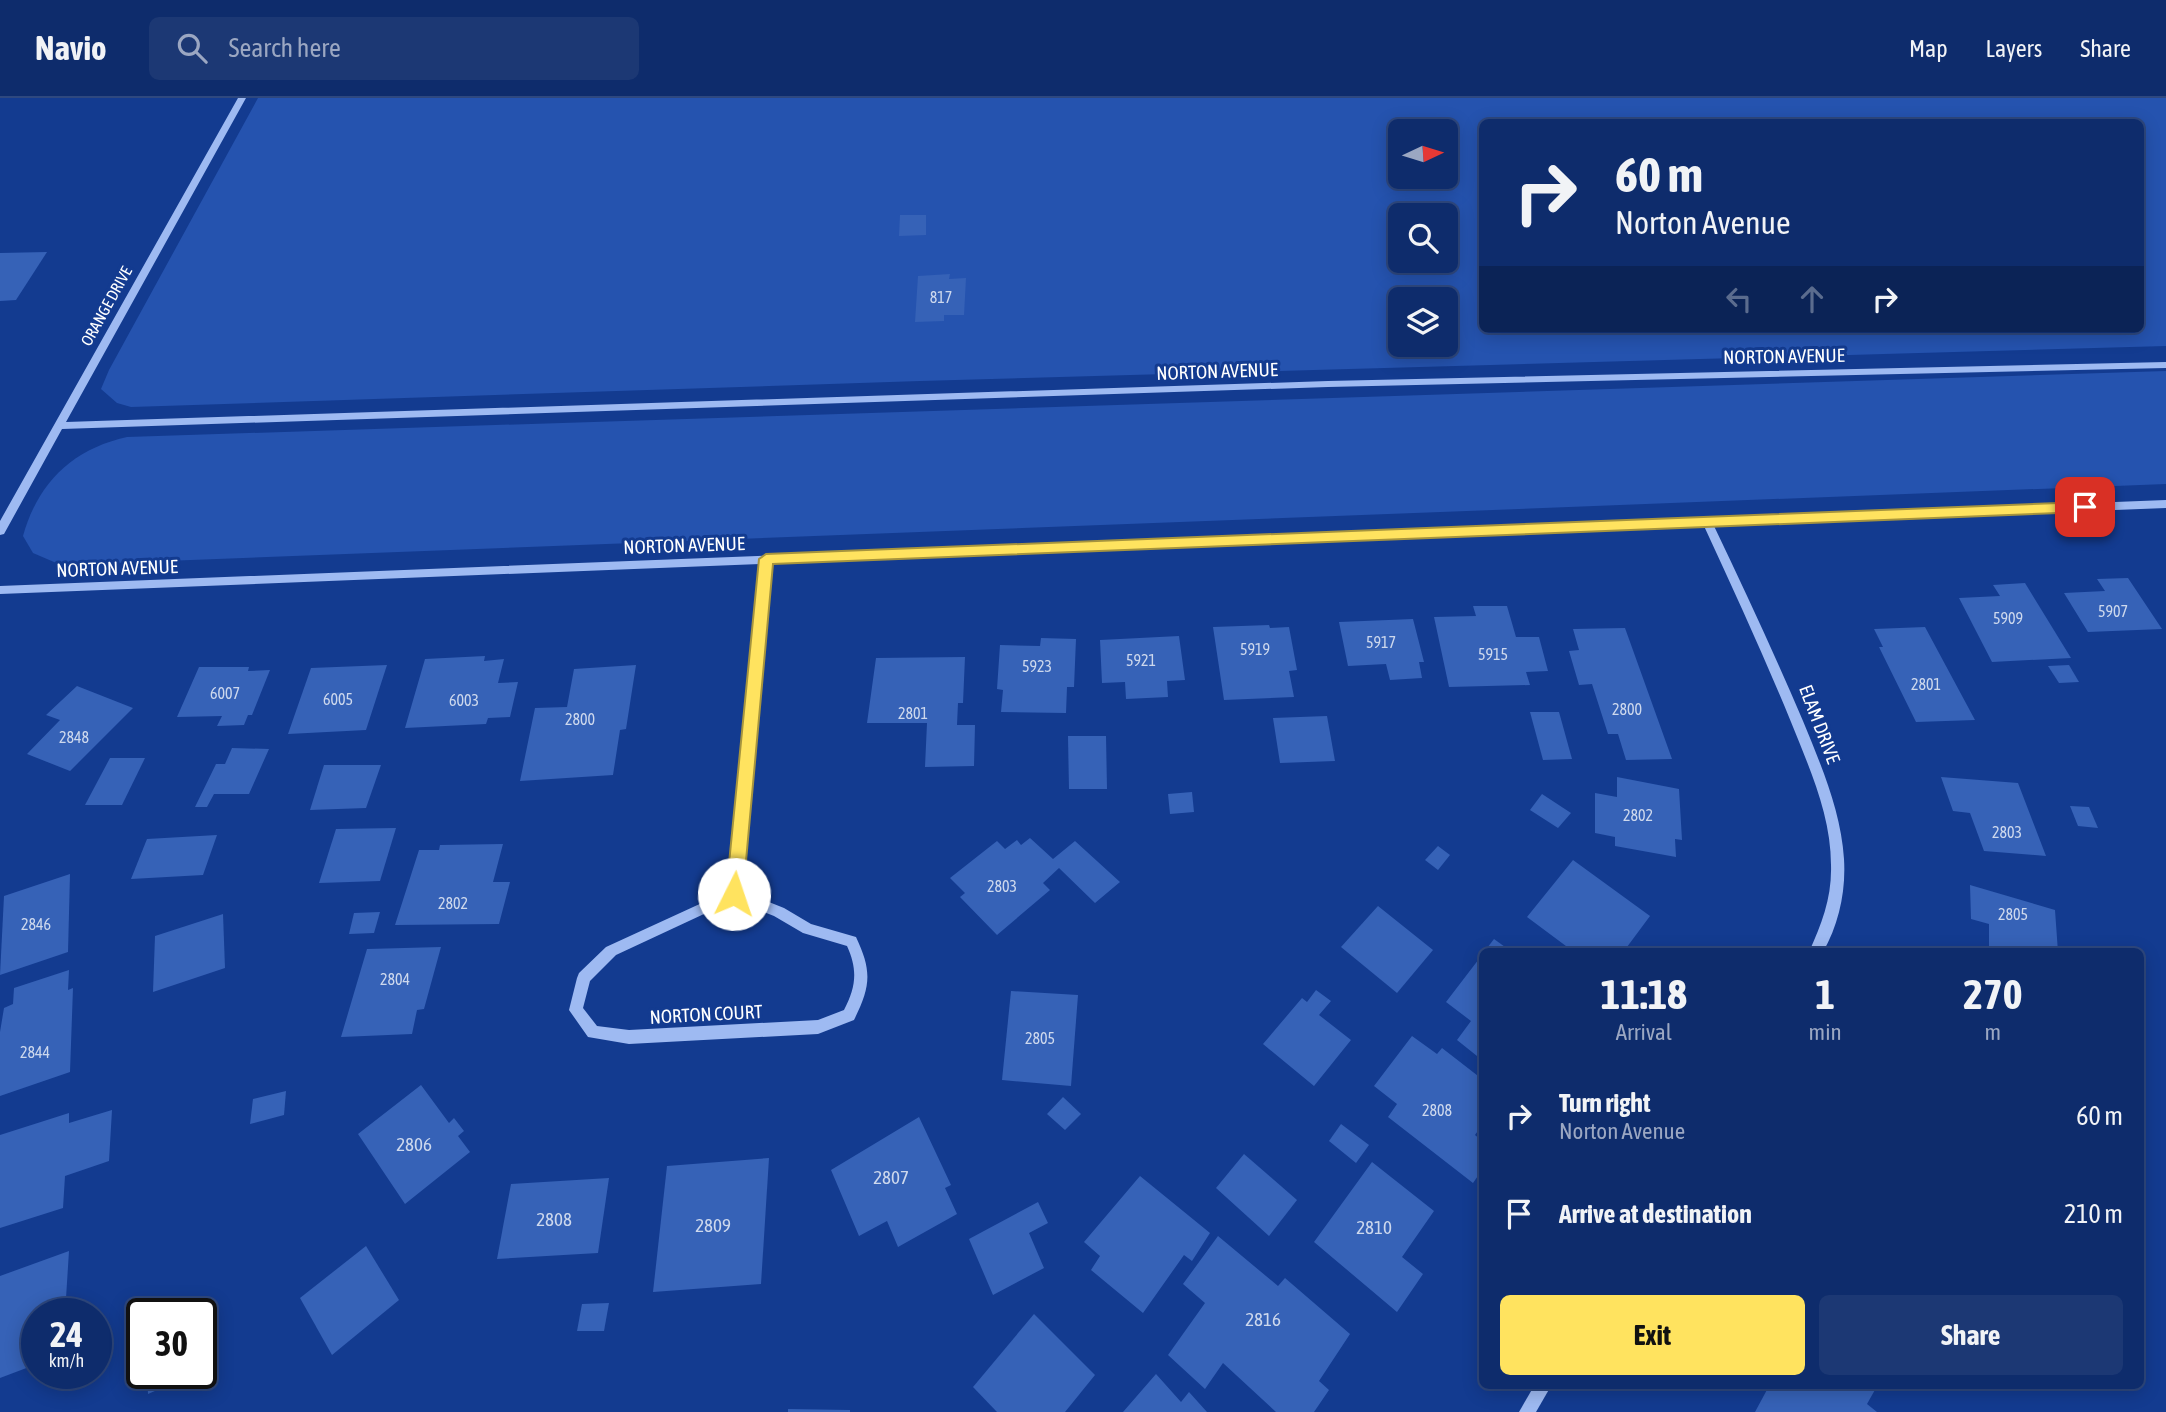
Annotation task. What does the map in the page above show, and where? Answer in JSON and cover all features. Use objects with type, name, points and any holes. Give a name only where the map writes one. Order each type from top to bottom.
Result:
[{"type":"street","name":"ORANGE DRIVE","points":[[0,531],[242,98]]},
{"type":"street","name":"NORTON AVENUE","points":[[59,426],[1314,385],[2166,365]]},
{"type":"street","name":"NORTON AVENUE","points":[[0,590],[2166,503]]},
{"type":"street","name":"ELAM DRIVE","points":[[1707,522],[1780,680],[1814,764],[1832,822],[1838,850],[1838,884],[1831,919],[1818,948]]},
{"type":"street","points":[[734,894],[766,559]]},
{"type":"street","name":"NORTON COURT","points":[[734,894],[779,912],[808,929],[851,941],[861,960],[863,989],[849,1015],[818,1027],[629,1037],[593,1032],[576,1010],[584,978],[611,951],[734,894]]},
{"type":"street","points":[[1527,1412],[1541,1389]]},
{"type":"shaded area","points":[[258,98],[2166,98],[2166,346],[920,381],[131,407],[117,403],[101,389],[109,370]]},
{"type":"shaded area","points":[[2166,371],[2166,484],[61,565],[33,553],[23,536],[38,499],[60,471],[90,450],[127,437]]},
{"type":"building","points":[[900,215],[926,215],[926,235],[899,236]]},
{"type":"building","points":[[47,252],[16,300],[0,301],[0,253]]},
{"type":"building","points":[[950,274],[949,279],[966,278],[964,315],[944,315],[944,321],[915,322],[918,276]]},
{"type":"building","points":[[2128,578],[2162,629],[2088,632],[2064,593],[2105,591],[2097,579]]},
{"type":"building","points":[[2025,583],[2071,658],[1992,662],[1959,598],[2000,596],[1993,585]]},
{"type":"building","points":[[1473,606],[1507,606],[1516,637],[1539,637],[1548,671],[1526,672],[1530,685],[1449,687],[1434,617],[1476,616]]},
{"type":"building","points":[[1413,619],[1424,662],[1419,662],[1422,678],[1390,680],[1386,664],[1348,666],[1339,622]]},
{"type":"building","points":[[1269,625],[1270,628],[1289,627],[1297,670],[1289,671],[1294,697],[1224,700],[1213,627]]},
{"type":"building","points":[[1925,627],[1975,720],[1916,722],[1879,647],[1883,647],[1874,629]]},
{"type":"building","points":[[1625,628],[1672,759],[1626,760],[1618,734],[1608,734],[1592,684],[1579,685],[1569,651],[1579,650],[1573,629]]},
{"type":"building","points":[[1179,636],[1185,680],[1167,681],[1168,697],[1126,699],[1125,682],[1102,683],[1100,640]]},
{"type":"building","points":[[1041,638],[1076,639],[1074,687],[1067,687],[1066,713],[1001,712],[1003,690],[997,689],[1000,645],[1040,646]]},
{"type":"building","points":[[485,656],[484,661],[504,659],[498,683],[518,682],[510,717],[488,718],[486,724],[405,728],[425,659]]},
{"type":"building","points":[[965,657],[963,703],[958,703],[957,725],[975,725],[974,766],[925,767],[927,723],[867,723],[876,658]]},
{"type":"building","points":[[387,665],[366,730],[288,734],[311,668]]},
{"type":"building","points":[[636,665],[626,729],[620,730],[613,775],[520,781],[535,708],[567,707],[574,669]]},
{"type":"building","points":[[2069,665],[2079,682],[2059,683],[2048,666]]},
{"type":"building","points":[[199,667],[249,667],[248,671],[270,670],[252,715],[248,715],[244,725],[217,726],[222,716],[177,717]]},
{"type":"building","points":[[77,686],[133,708],[70,771],[27,754],[60,720],[46,715]]},
{"type":"building","points":[[1530,712],[1559,712],[1572,759],[1543,760]]},
{"type":"building","points":[[1327,716],[1335,761],[1280,763],[1273,718]]},
{"type":"building","points":[[1068,736],[1106,736],[1107,789],[1069,789]]},
{"type":"building","points":[[232,748],[269,749],[249,794],[214,794],[207,807],[195,807],[216,764],[225,764]]},
{"type":"building","points":[[110,758],[145,758],[122,805],[85,805]]},
{"type":"building","points":[[324,765],[381,765],[366,808],[310,810]]},
{"type":"building","points":[[1617,777],[1679,789],[1682,840],[1675,839],[1676,857],[1615,846],[1615,837],[1595,833],[1595,793],[1617,797]]},
{"type":"building","points":[[1941,777],[2018,783],[2046,856],[1984,851],[1970,813],[1953,811]]},
{"type":"building","points":[[1192,792],[1194,812],[1170,814],[1168,794]]},
{"type":"building","points":[[1542,794],[1571,813],[1558,828],[1530,810]]},
{"type":"building","points":[[2070,806],[2089,807],[2098,828],[2078,826]]},
{"type":"building","points":[[396,828],[380,881],[319,883],[336,829]]},
{"type":"building","points":[[217,835],[203,875],[131,879],[147,839]]},
{"type":"building","points":[[1030,838],[1053,859],[1075,841],[1120,882],[1095,903],[1059,868],[1043,883],[1050,890],[997,935],[960,897],[965,893],[950,878],[997,841],[1005,849],[1017,840],[1021,845]]},
{"type":"building","points":[[503,844],[493,882],[510,882],[499,924],[395,925],[419,850],[439,850],[440,845]]},
{"type":"building","points":[[1438,846],[1450,855],[1438,870],[1425,860]]},
{"type":"building","points":[[1573,860],[1650,916],[1629,948],[1569,948],[1527,917]]},
{"type":"building","points":[[70,874],[68,952],[0,975],[4,896]]},
{"type":"building","points":[[1970,885],[2055,910],[2058,948],[1989,948],[1989,924],[1971,919]]},
{"type":"building","points":[[1378,906],[1433,950],[1397,993],[1341,947]]},
{"type":"building","points":[[380,912],[374,933],[349,934],[354,913]]},
{"type":"building","points":[[223,914],[225,968],[153,992],[155,936]]},
{"type":"building","points":[[1494,939],[1506,948],[1487,948]]},
{"type":"building","points":[[441,947],[424,1009],[417,1010],[412,1034],[341,1037],[367,949]]},
{"type":"building","points":[[1479,959],[1479,1058],[1457,1040],[1471,1021],[1446,1002]]},
{"type":"building","points":[[69,970],[68,990],[73,988],[70,1072],[0,1096],[0,1032],[4,1008],[13,1004],[14,988]]},
{"type":"building","points":[[1316,990],[1331,1001],[1319,1015],[1351,1040],[1314,1086],[1263,1044],[1302,998],[1307,1002]]},
{"type":"building","points":[[1011,991],[1078,995],[1071,1086],[1002,1080]]},
{"type":"building","points":[[1412,1036],[1437,1054],[1442,1048],[1479,1077],[1479,1129],[1475,1135],[1479,1138],[1479,1174],[1473,1183],[1388,1117],[1397,1104],[1374,1086]]},
{"type":"building","points":[[421,1085],[449,1123],[454,1118],[464,1131],[458,1136],[470,1152],[405,1204],[358,1134]]},
{"type":"building","points":[[286,1091],[284,1115],[250,1124],[253,1099]]},
{"type":"building","points":[[1063,1097],[1081,1114],[1065,1130],[1047,1114]]},
{"type":"building","points":[[112,1110],[109,1161],[65,1176],[63,1208],[0,1228],[0,1135],[69,1113],[69,1123]]},
{"type":"building","points":[[919,1117],[951,1185],[945,1188],[957,1214],[898,1247],[887,1221],[859,1236],[831,1170]]},
{"type":"building","points":[[1341,1124],[1369,1145],[1356,1163],[1329,1141]]},
{"type":"building","points":[[1244,1154],[1297,1200],[1269,1236],[1216,1188]]},
{"type":"building","points":[[769,1158],[761,1284],[653,1292],[667,1166]]},
{"type":"building","points":[[1372,1162],[1434,1211],[1402,1257],[1423,1274],[1397,1312],[1314,1242]]},
{"type":"building","points":[[1140,1176],[1210,1233],[1192,1261],[1184,1255],[1143,1313],[1091,1270],[1100,1256],[1084,1242]]},
{"type":"building","points":[[609,1178],[598,1253],[497,1259],[511,1184]]},
{"type":"building","points":[[1038,1202],[1048,1223],[1029,1233],[1044,1268],[993,1295],[969,1239]]},
{"type":"building","points":[[1218,1236],[1278,1286],[1285,1278],[1350,1334],[1319,1381],[1329,1390],[1314,1412],[1276,1412],[1223,1363],[1205,1389],[1168,1355],[1205,1303],[1183,1284]]},
{"type":"building","points":[[366,1246],[399,1300],[332,1355],[300,1298]]},
{"type":"building","points":[[69,1251],[66,1298],[21,1298],[21,1370],[0,1378],[0,1276]]},
{"type":"building","points":[[609,1303],[604,1331],[577,1331],[582,1304]]},
{"type":"building","points":[[1034,1314],[1095,1375],[1065,1412],[997,1412],[973,1387]]},
{"type":"building","points":[[1156,1374],[1181,1402],[1189,1392],[1207,1412],[1123,1412]]},
{"type":"building","points":[[1767,1389],[1875,1389],[1867,1404],[1877,1412],[1755,1412]]},
{"type":"building","points":[[788,1409],[850,1410],[850,1412],[788,1412]]},
{"type":"route","points":[[734,894],[766,559],[2085,507]]}]
